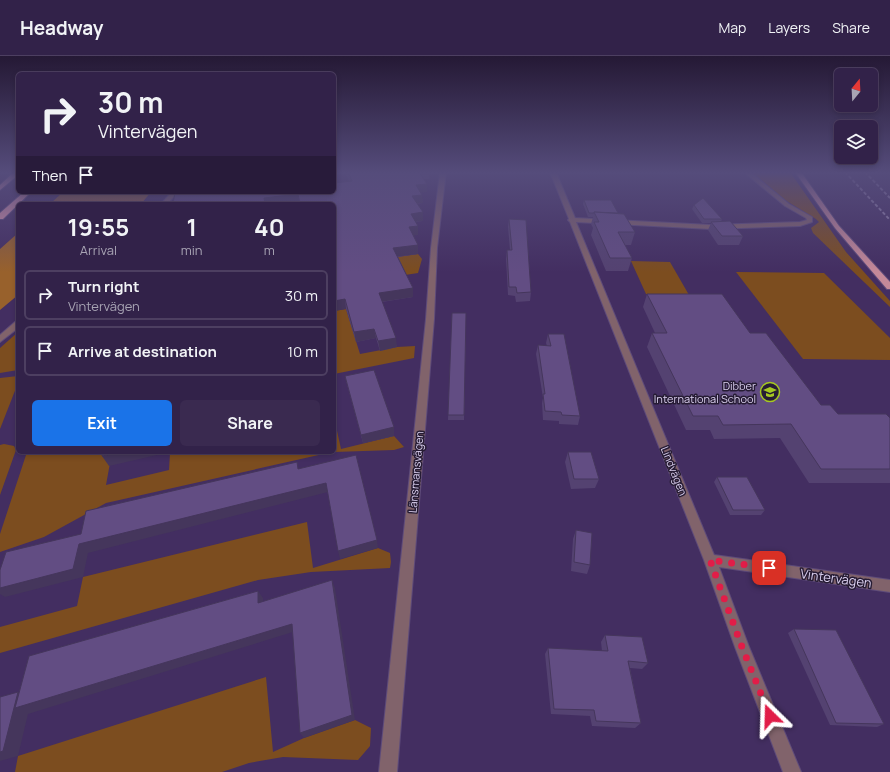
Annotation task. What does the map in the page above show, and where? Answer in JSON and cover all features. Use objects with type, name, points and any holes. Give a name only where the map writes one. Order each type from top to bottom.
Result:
[{"type":"highway","points":[[0,217],[13,205]]},
{"type":"main road","points":[[822,205],[837,227],[890,287]]},
{"type":"street","name":"Länsmansvägen","points":[[388,772],[430,319],[434,248],[439,205]]},
{"type":"street","name":"Lindvägen","points":[[566,205],[710,560],[742,647],[792,772]]},
{"type":"street","points":[[571,220],[711,227],[800,224],[810,221],[809,217],[788,205]]},
{"type":"street","points":[[0,339],[16,326]]},
{"type":"street","name":"Vintervägen","points":[[710,560],[890,586]]},
{"type":"shaded area","points":[[794,205],[813,205],[846,252],[890,301],[890,307],[813,233],[811,228],[819,222]]},
{"type":"shaded area","points":[[16,235],[16,297],[0,310],[0,249]]},
{"type":"shaded area","points":[[418,254],[422,259],[418,273],[336,286],[336,285],[390,258]]},
{"type":"shaded area","points":[[631,261],[670,262],[689,295],[646,294]]},
{"type":"shaded area","points":[[736,272],[824,273],[890,338],[890,360],[803,359]]},
{"type":"shaded area","points":[[346,309],[360,354],[397,347],[415,346],[414,358],[336,374],[336,311]]},
{"type":"shaded area","points":[[16,334],[16,370],[0,373],[0,348]]},
{"type":"shaded area","points":[[16,376],[16,388],[0,429],[0,378]]},
{"type":"shaded area","points":[[336,426],[341,449],[394,436],[404,447],[394,450],[336,452]]},
{"type":"shaded area","points":[[4,444],[14,446],[16,450],[0,495],[0,445]]},
{"type":"shaded area","points":[[112,454],[106,485],[169,470],[170,454],[323,454],[106,503],[44,537],[0,552],[0,534],[26,455]]},
{"type":"shaded area","points":[[307,522],[313,568],[378,548],[390,553],[390,568],[311,572],[258,580],[0,653],[0,627],[77,606],[83,577]]},
{"type":"shaded area","points":[[266,677],[273,752],[304,738],[355,720],[371,728],[370,746],[358,760],[283,757],[249,763],[222,772],[15,772],[18,756]]},
{"type":"building","points":[[336,205],[418,205],[423,212],[411,214],[418,226],[409,227],[418,245],[393,248],[413,288],[379,293],[396,338],[378,341],[374,329],[354,332],[345,299],[336,301]]},
{"type":"building","points":[[586,205],[614,205],[618,213],[594,212],[589,213]]},
{"type":"building","points":[[694,205],[710,205],[722,219],[704,219]]},
{"type":"building","points":[[594,212],[624,214],[635,232],[618,232],[632,258],[610,258],[594,222],[599,222]]},
{"type":"building","points":[[509,219],[526,220],[531,292],[517,293],[516,287],[509,287],[507,250],[512,250]]},
{"type":"building","points":[[730,221],[743,236],[722,236],[711,222]]},
{"type":"building","points":[[647,294],[722,294],[750,333],[766,333],[821,405],[830,405],[838,414],[886,414],[890,418],[890,469],[821,469],[791,424],[723,425],[718,416],[693,416],[652,333],[667,333]]},
{"type":"building","points":[[452,313],[466,313],[464,415],[448,415]]},
{"type":"building","points":[[548,334],[564,334],[580,416],[562,415],[561,412],[545,411],[543,394],[545,394],[538,345],[551,346]]},
{"type":"building","points":[[374,370],[394,427],[361,435],[345,376]]},
{"type":"building","points":[[568,452],[591,452],[599,479],[574,479]]},
{"type":"building","points":[[356,455],[377,540],[338,551],[326,483],[79,544],[73,569],[0,588],[0,570],[6,552],[81,534],[86,511],[297,462],[298,469]]},
{"type":"building","points":[[717,477],[747,477],[765,510],[733,510]]},
{"type":"building","points":[[576,530],[592,533],[590,565],[574,562]]},
{"type":"building","points":[[332,580],[352,715],[300,733],[292,624],[15,708],[29,656],[258,591],[258,603]]},
{"type":"building","points":[[794,629],[836,630],[884,724],[836,723]]},
{"type":"building","points":[[605,635],[642,637],[648,663],[628,661],[641,723],[596,721],[594,710],[554,709],[548,648],[608,651]]},
{"type":"building","points":[[18,692],[3,751],[0,752],[0,697]]},
{"type":"railway","points":[[876,205],[890,220]]},
{"type":"place","name":"Dibber International School","points":[[770,392]]},
{"type":"route","points":[[769,568],[710,560],[742,647],[770,716]]}]
